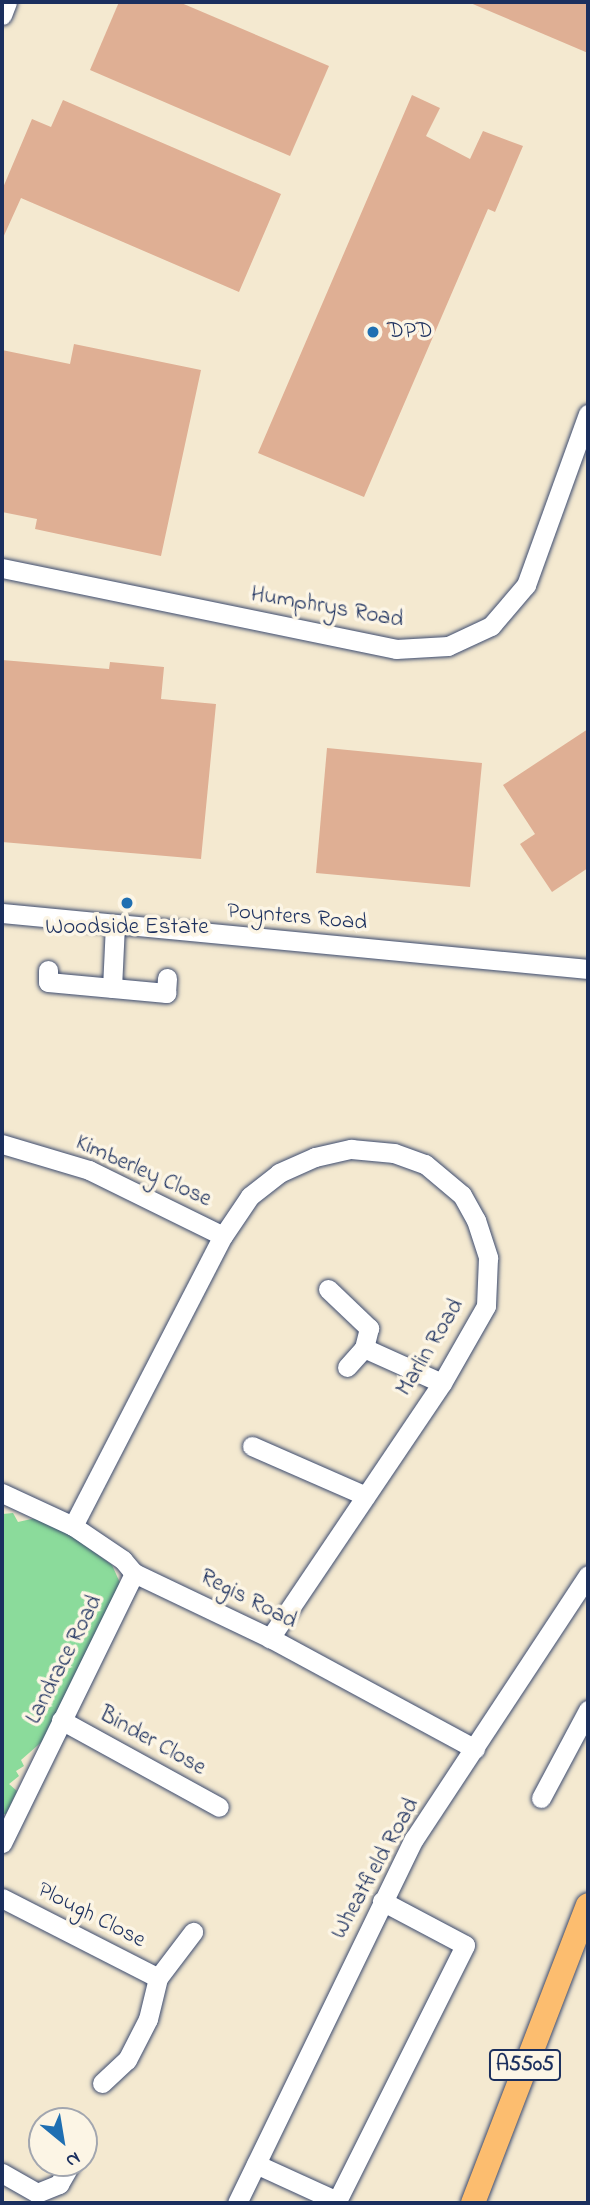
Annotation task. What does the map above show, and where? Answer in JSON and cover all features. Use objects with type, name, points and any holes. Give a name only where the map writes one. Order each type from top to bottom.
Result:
[{"type":"main road","name":"A5505","points":[[473,2203],[588,1905]]},
{"type":"street","points":[[2,15],[8,2]]},
{"type":"street","name":"Humphrys Road","points":[[2,568],[396,649],[448,646],[491,626],[526,585],[588,414]]},
{"type":"street","name":"Poynters Road","points":[[2,913],[588,968]]},
{"type":"street","points":[[111,988],[115,925]]},
{"type":"street","points":[[48,970],[48,982],[166,993],[167,978]]},
{"type":"street","name":"Kimberley Close","points":[[2,1144],[89,1170],[223,1236]]},
{"type":"street","name":"Marlin Road","points":[[73,1526],[223,1236],[250,1196],[279,1173],[315,1157],[351,1149],[394,1153],[439,1172],[470,1206],[489,1274],[483,1313],[442,1383],[270,1638]]},
{"type":"street","points":[[328,1289],[369,1328],[364,1348],[347,1367]]},
{"type":"street","points":[[364,1348],[442,1383]]},
{"type":"street","points":[[252,1446],[366,1496]]},
{"type":"street","name":"Regis Road","points":[[2,1493],[73,1526],[123,1560],[134,1573],[270,1638],[475,1749]]},
{"type":"street","name":"Landrace Road","points":[[2,1843],[134,1573]]},
{"type":"street","name":"Wheatfield Road","points":[[237,2203],[414,1839],[586,1587]]},
{"type":"street","points":[[541,1798],[588,1710]]},
{"type":"street","name":"Binder Close","points":[[61,1720],[219,1807]]},
{"type":"street","name":"Plough Close","points":[[2,1898],[158,1978]]},
{"type":"street","points":[[256,2164],[337,2201],[465,1945],[382,1901]]},
{"type":"street","name":"Plough Close","points":[[102,2083],[127,2060],[148,2019],[158,1978],[194,1932]]},
{"type":"street","points":[[2,2174],[37,2193],[58,2184],[62,2177]]},
{"type":"green space","points":[[2,1507],[3,1514],[13,1513],[18,1522],[36,1518],[58,1526],[112,1565],[121,1585],[45,1739],[21,1760],[24,1766],[16,1771],[19,1776],[9,1784],[17,1791],[6,1814],[2,1814]]},
{"type":"building","points":[[119,2],[179,2],[329,66],[290,156],[90,70]]},
{"type":"building","points":[[468,2],[588,2],[588,53]]},
{"type":"building","name":"DPD","points":[[412,95],[440,108],[426,136],[470,159],[483,131],[523,146],[495,212],[488,209],[364,497],[258,453]]},
{"type":"building","points":[[63,100],[281,194],[239,292],[21,198],[2,240],[2,190],[32,119],[51,127]]},
{"type":"building","points":[[74,344],[201,370],[161,556],[35,529],[37,519],[2,512],[2,350],[70,364]]},
{"type":"building","points":[[2,660],[109,669],[110,662],[164,667],[161,699],[216,704],[201,859],[2,842]]},
{"type":"building","points":[[588,729],[588,868],[552,892],[520,844],[535,834],[503,785]]},
{"type":"building","points":[[327,748],[482,763],[470,887],[316,873]]},
{"type":"place","name":"DPD","points":[[373,332]]},
{"type":"place","name":"Woodside Estate","points":[[127,903]]}]
